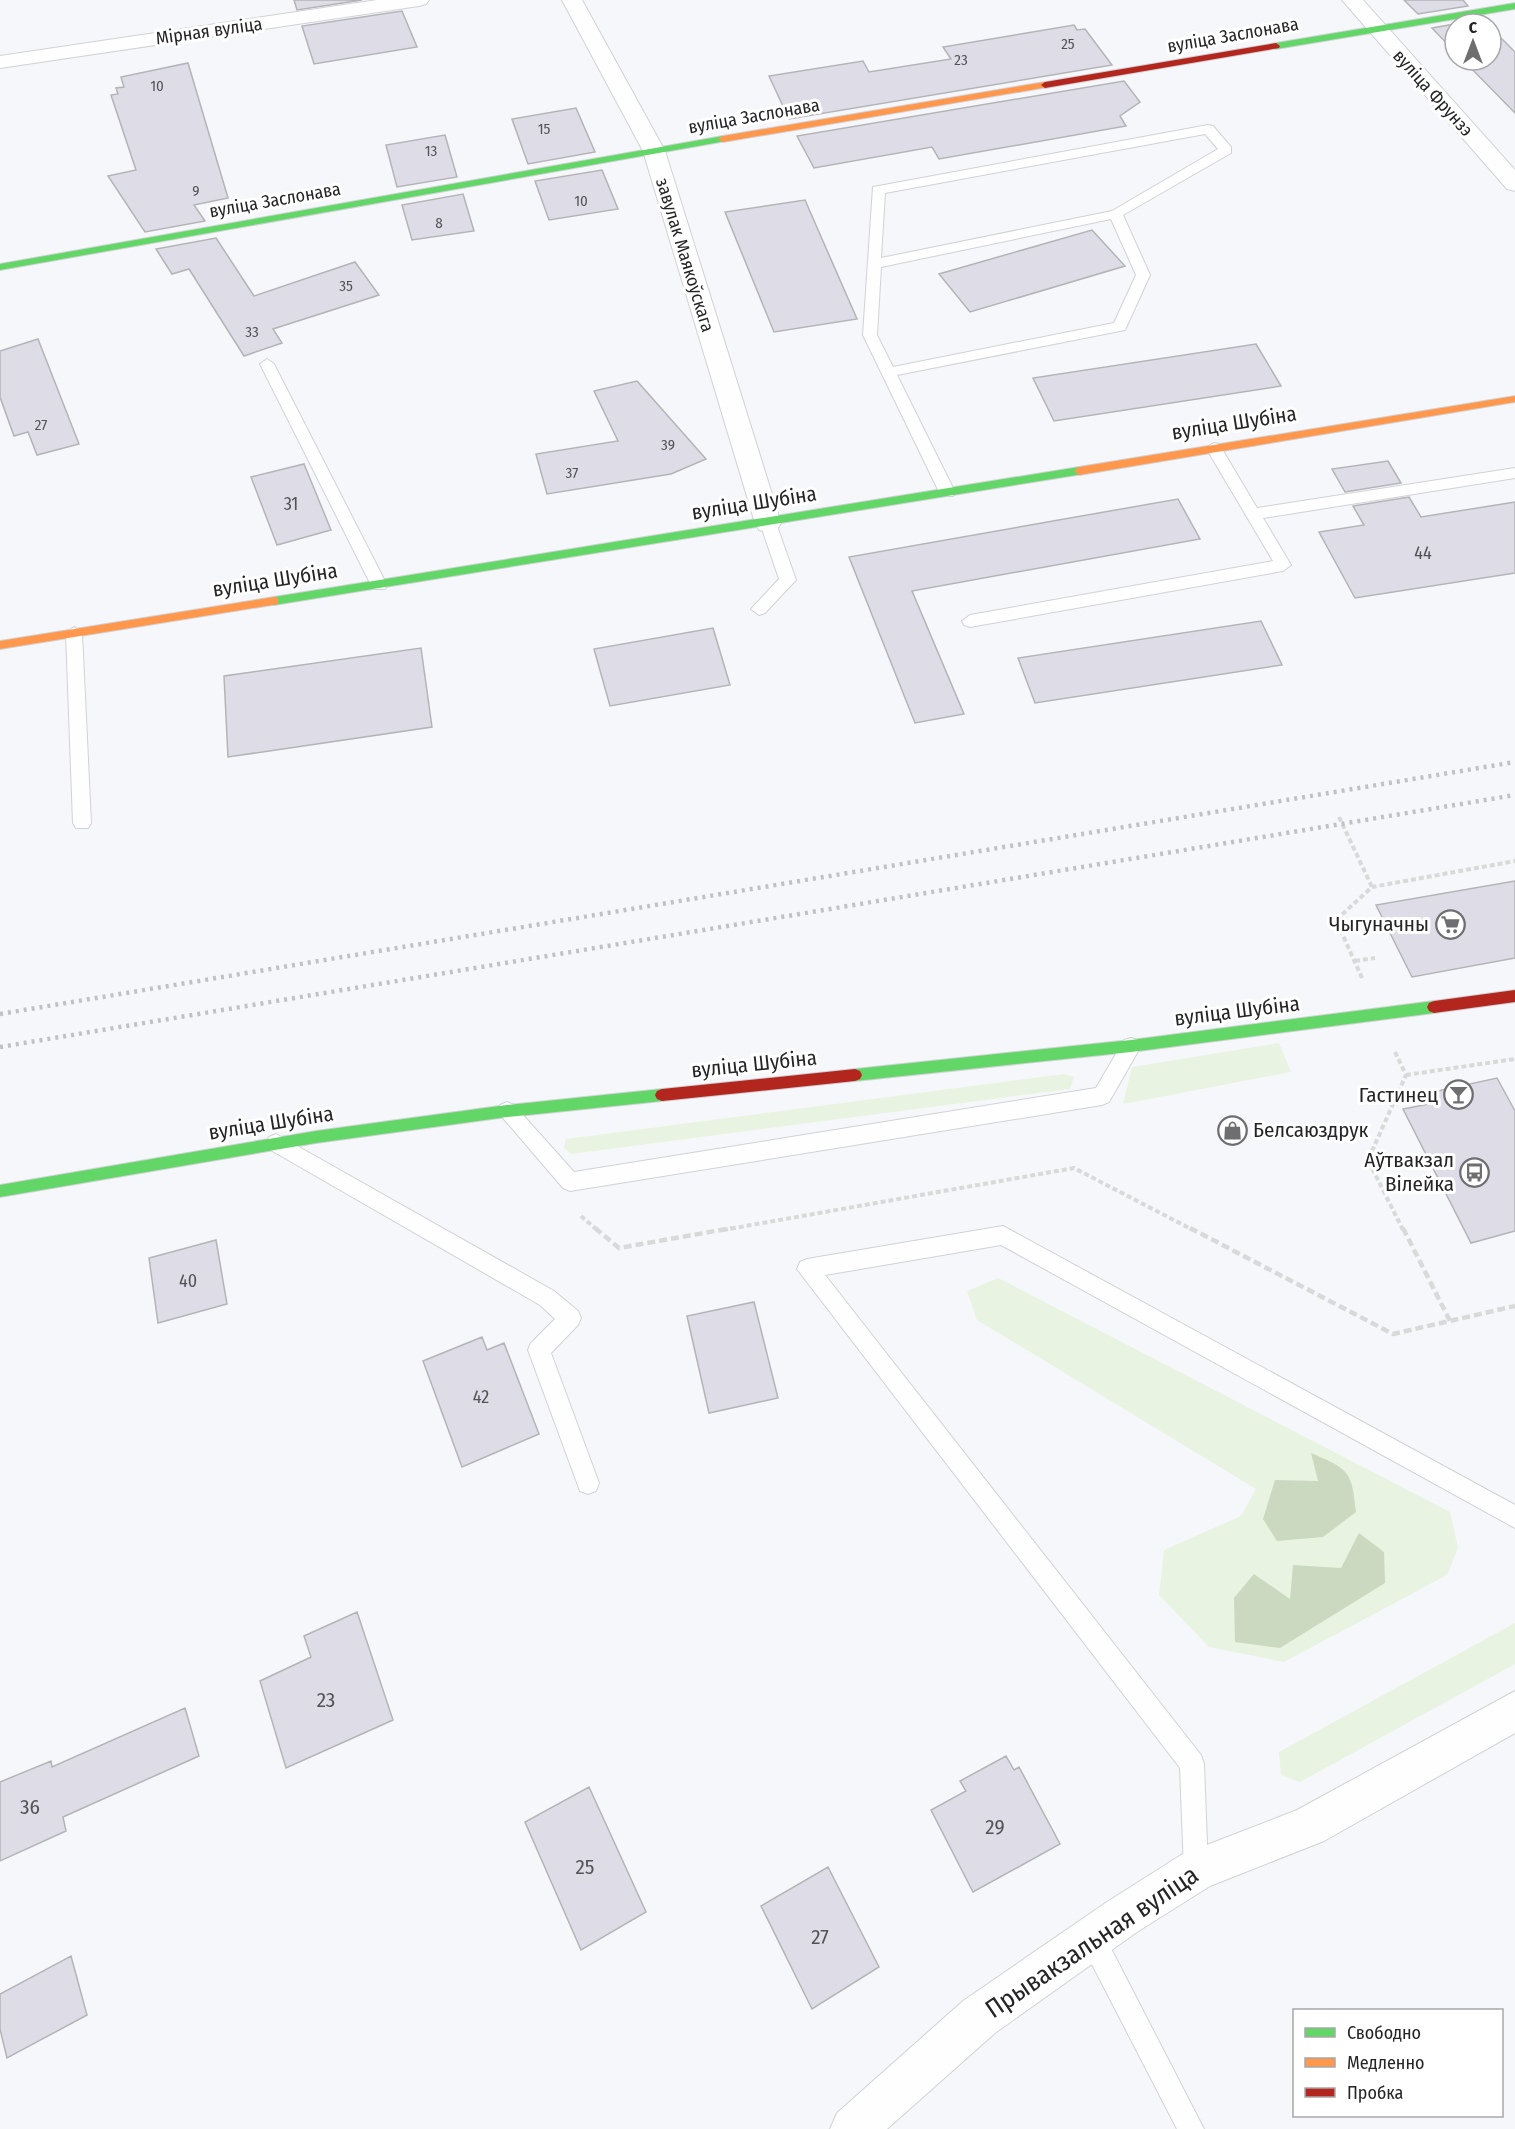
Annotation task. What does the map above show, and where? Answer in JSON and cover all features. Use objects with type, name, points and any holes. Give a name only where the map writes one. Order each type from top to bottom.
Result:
[{"type":"street","name":"Мірная вуліца","points":[[0,62],[419,0]]},
{"type":"street","name":"завулак Маякоўскага","points":[[572,0],[654,151],[768,523]]},
{"type":"street","name":"вуліца Фрунзэ","points":[[1352,0],[1515,184]]},
{"type":"street","name":"вуліца Заслонава","points":[[0,267],[654,151],[1515,6]]},
{"type":"street","name":"вуліца Шубіна","points":[[0,645],[768,523],[1515,399]]},
{"type":"street","name":"вуліца Шубіна","points":[[0,1191],[276,1143],[507,1111],[1131,1046],[1515,996]]},
{"type":"street","name":"Прывакзальная вуліца","points":[[853,2129],[980,2017],[1092,1938],[1197,1870],[1309,1826],[1515,1711]]},
{"type":"lane","points":[[873,264],[1116,214],[1226,150],[1208,129],[878,190],[873,264],[870,335],[947,492]]},
{"type":"lane","points":[[890,372],[1120,327],[1143,275],[1116,214]]},
{"type":"lane","points":[[267,364],[379,585]]},
{"type":"lane","points":[[970,621],[1283,566],[1214,448]]},
{"type":"lane","points":[[1253,514],[1515,473]]},
{"type":"lane","points":[[759,609],[789,580],[768,523]]},
{"type":"lane","points":[[74,633],[82,823]]},
{"type":"lane","points":[[507,1111],[570,1182],[1102,1096],[1131,1046]]},
{"type":"lane","points":[[276,1143],[547,1298],[570,1318],[539,1350],[588,1483]]},
{"type":"lane","points":[[1197,1870],[1192,1764],[807,1269],[1003,1235],[1515,1517]]},
{"type":"lane","points":[[1092,1938],[1191,2129]]},
{"type":"path","points":[[1339,817],[1372,886]]},
{"type":"path","points":[[1365,985],[1336,920],[1372,886],[1515,861]]},
{"type":"path","points":[[1354,961],[1375,958]]},
{"type":"path","points":[[1393,1046],[1406,1075],[1368,1160],[1450,1321]]},
{"type":"path","points":[[1406,1075],[1515,1059]]},
{"type":"path","points":[[576,1212],[619,1248],[1074,1168],[1393,1334],[1515,1306]]},
{"type":"green space","points":[[1279,1043],[1291,1072],[1123,1104],[1132,1067]]},
{"type":"green space","points":[[1064,1074],[1074,1077],[1070,1089],[571,1154],[564,1148],[566,1139]]},
{"type":"green space","points":[[998,1278],[1450,1512],[1458,1548],[1447,1575],[1284,1662],[1209,1647],[1159,1595],[1164,1550],[1241,1516],[1256,1489],[977,1320],[967,1291]]},
{"type":"green space","points":[[1311,1453],[1333,1463],[1346,1473],[1350,1479],[1356,1512],[1323,1537],[1277,1541],[1263,1519],[1275,1480],[1318,1481]]},
{"type":"green space","points":[[1359,1533],[1384,1552],[1385,1583],[1280,1648],[1235,1642],[1234,1598],[1254,1574],[1290,1599],[1293,1565],[1341,1568]]},
{"type":"green space","points":[[1515,1623],[1515,1664],[1300,1782],[1281,1775],[1279,1752]]},
{"type":"building","points":[[294,0],[362,0],[297,10]]},
{"type":"building","points":[[1404,0],[1463,0],[1468,6],[1418,14]]},
{"type":"building","points":[[402,11],[417,47],[314,64],[302,26]]},
{"type":"building","points":[[1074,25],[1077,30],[1085,29],[1112,65],[789,119],[769,76],[863,61],[869,72],[951,59],[943,47]]},
{"type":"building","points":[[1443,26],[1443,39],[1432,28]]},
{"type":"building","points":[[1503,40],[1515,52],[1515,113],[1475,72],[1503,72]]},
{"type":"building","points":[[188,63],[228,198],[194,205],[205,221],[145,232],[108,176],[136,170],[111,95],[118,94],[116,88],[124,87],[121,77]]},
{"type":"building","points":[[1124,81],[1140,102],[1120,116],[1126,126],[939,159],[932,147],[814,168],[797,136]]},
{"type":"building","points":[[576,108],[595,152],[528,164],[512,119]]},
{"type":"building","points":[[445,135],[457,177],[397,187],[386,145]]},
{"type":"building","points":[[602,170],[618,209],[549,220],[535,181]]},
{"type":"building","points":[[463,194],[474,231],[412,240],[402,205]]},
{"type":"building","points":[[805,200],[857,319],[774,332],[725,212]]},
{"type":"building","points":[[1092,230],[1125,266],[970,312],[939,274]]},
{"type":"building","points":[[216,238],[254,296],[355,262],[379,295],[273,329],[282,343],[244,356],[189,269],[172,274],[156,249]]},
{"type":"building","points":[[38,339],[79,444],[37,455],[28,432],[14,436],[0,397],[0,351]]},
{"type":"building","points":[[1256,344],[1281,386],[1054,421],[1033,378]]},
{"type":"building","points":[[637,381],[706,459],[671,474],[547,494],[536,454],[618,441],[594,391]]},
{"type":"building","points":[[1388,461],[1401,483],[1345,492],[1332,469]]},
{"type":"building","points":[[304,464],[331,530],[277,545],[251,477]]},
{"type":"building","points":[[1409,497],[1421,517],[1515,502],[1515,573],[1355,598],[1319,532],[1364,525],[1353,506]]},
{"type":"building","points":[[1178,499],[1200,539],[912,591],[964,714],[915,723],[849,557]]},
{"type":"building","points":[[1261,621],[1282,665],[1035,703],[1018,658]]},
{"type":"building","points":[[713,628],[730,685],[610,706],[594,649]]},
{"type":"building","points":[[421,648],[432,727],[228,757],[224,676]]},
{"type":"building","name":"Чыгуначны","points":[[1515,881],[1515,958],[1412,977],[1376,905]]},
{"type":"building","name":"Аўтвакзал Вілейка","points":[[1497,1078],[1515,1111],[1515,1231],[1471,1243],[1403,1109],[1429,1104],[1424,1094]]},
{"type":"building","points":[[216,1240],[227,1304],[158,1323],[149,1258]]},
{"type":"building","points":[[754,1302],[778,1398],[709,1413],[687,1316]]},
{"type":"building","points":[[482,1337],[487,1350],[504,1343],[539,1434],[462,1467],[423,1361]]},
{"type":"building","points":[[357,1612],[393,1720],[286,1768],[260,1681],[311,1657],[304,1636]]},
{"type":"building","points":[[185,1708],[199,1756],[63,1817],[66,1831],[0,1861],[0,1782],[51,1761],[52,1767]]},
{"type":"building","points":[[1006,1756],[1014,1770],[1019,1767],[1060,1844],[973,1892],[931,1810],[966,1791],[960,1781]]},
{"type":"building","points":[[589,1787],[646,1912],[581,1950],[525,1822]]},
{"type":"building","points":[[828,1867],[879,1967],[812,2009],[761,1906]]},
{"type":"building","points":[[71,1956],[87,2015],[7,2058],[0,2029],[0,1994]]},
{"type":"railway","points":[[0,1014],[1515,762]]},
{"type":"railway","points":[[0,1047],[1515,795]]},
{"type":"traffic: fast","points":[[1276,46],[1515,6]]},
{"type":"traffic: fast","points":[[0,267],[723,139]]},
{"type":"traffic: fast","points":[[274,601],[1079,471]]},
{"type":"traffic: fast","points":[[855,1075],[1131,1046],[1434,1007]]},
{"type":"traffic: fast","points":[[0,1191],[316,1137],[507,1111],[662,1095]]},
{"type":"traffic: slow","points":[[723,139],[1045,85]]},
{"type":"traffic: slow","points":[[1079,471],[1515,399]]},
{"type":"traffic: slow","points":[[0,645],[274,601]]},
{"type":"traffic: jam","points":[[1045,85],[1276,46]]},
{"type":"traffic: jam","points":[[1434,1007],[1515,996]]},
{"type":"traffic: jam","points":[[662,1095],[855,1075]]},
{"type":"place","name":"Чыгуначны","points":[[1450,924]]},
{"type":"place","name":"Гастинец","points":[[1459,1095]]},
{"type":"place","name":"Белсаюздрук","points":[[1232,1130]]},
{"type":"place","name":"Аўтвакзал Вілейка","points":[[1475,1172]]}]
